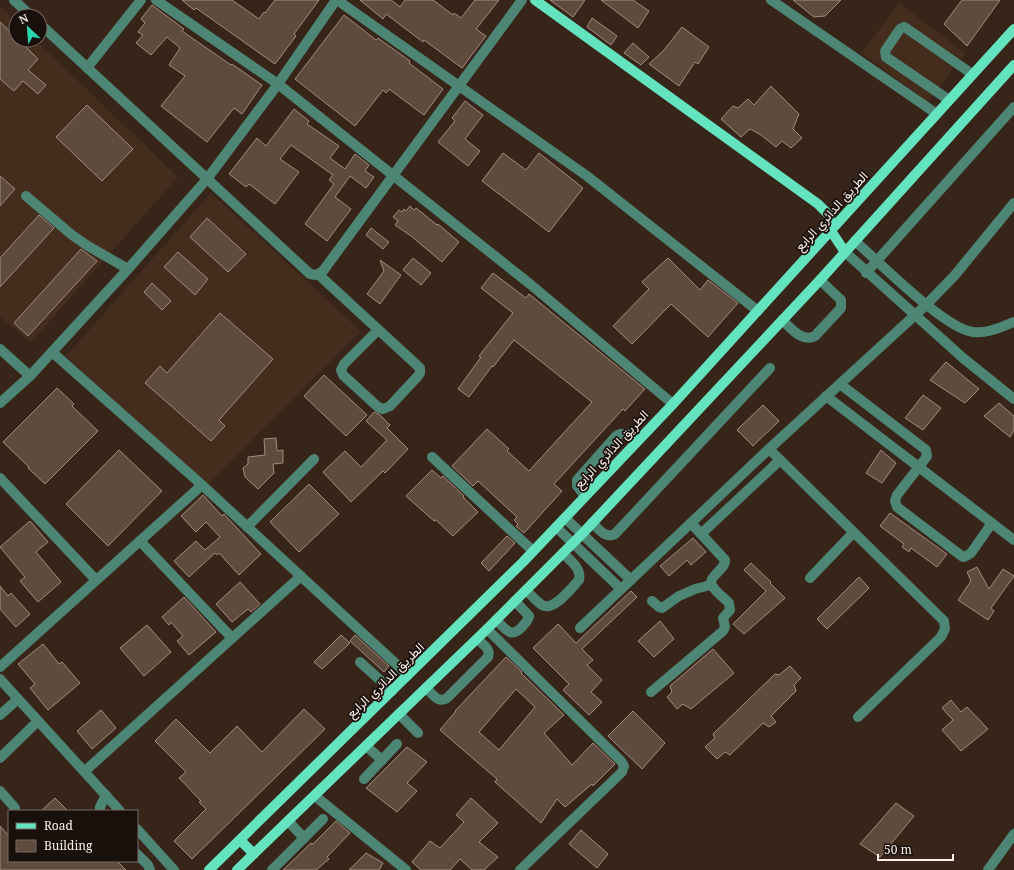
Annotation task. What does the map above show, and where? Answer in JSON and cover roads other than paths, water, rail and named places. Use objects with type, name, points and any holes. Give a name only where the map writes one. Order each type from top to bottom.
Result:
[{"type":"main road","points":[[535,0],[818,204],[830,216],[831,231],[844,252]]},
{"type":"main road","name":"الطريق الدائري الرابع","points":[[209,870],[392,692],[565,518],[758,311],[1014,29]]},
{"type":"main road","points":[[237,870],[515,602],[582,534],[820,280],[1014,65]]},
{"type":"main road","points":[[240,840],[254,854]]},
{"type":"street","points":[[14,0],[22,8]]},
{"type":"street","points":[[87,68],[141,0]]},
{"type":"street","points":[[156,0],[278,84],[530,284],[672,404]]},
{"type":"street","points":[[0,403],[30,376],[128,269],[207,179],[278,84],[337,0],[587,176],[758,311]]},
{"type":"street","points":[[48,31],[310,274],[319,274],[323,271],[522,0]]},
{"type":"street","points":[[771,0],[937,114]]},
{"type":"street","points":[[949,100],[886,57],[885,51],[900,29],[904,27],[906,28],[972,74]]},
{"type":"street","points":[[866,272],[1014,107]]},
{"type":"street","points":[[26,196],[80,240],[128,269]]},
{"type":"street","points":[[580,628],[769,448],[926,305],[955,276],[1014,203]]},
{"type":"street","points":[[855,241],[926,305],[960,329],[983,332],[1014,322]]},
{"type":"street","points":[[844,252],[914,316],[1014,399]]},
{"type":"street","points":[[319,274],[418,366],[420,370],[418,376],[390,406],[383,409],[378,407],[343,375],[341,370],[344,364],[378,330]]},
{"type":"street","points":[[782,320],[803,337],[809,339],[815,336],[841,308],[842,302],[820,280]]},
{"type":"street","points":[[0,349],[30,376]]},
{"type":"street","points":[[52,352],[202,485],[408,675]]},
{"type":"street","points":[[592,523],[604,535],[610,536],[615,534],[770,368]]},
{"type":"street","points":[[840,384],[924,448],[927,453],[927,456],[897,495],[896,504],[960,555],[966,556],[972,553],[992,523]]},
{"type":"street","points":[[826,396],[1014,540]]},
{"type":"street","points":[[586,496],[577,486],[577,480],[616,436],[620,434],[628,434],[637,441]]},
{"type":"street","points":[[769,448],[853,533],[942,618],[945,625],[944,632],[941,637],[858,717]]},
{"type":"street","points":[[432,457],[533,551]]},
{"type":"street","points":[[247,527],[314,459]]},
{"type":"street","points":[[701,534],[780,460]]},
{"type":"street","points":[[0,478],[96,580]]},
{"type":"street","points":[[0,667],[202,485]]},
{"type":"street","points":[[565,518],[631,580]]},
{"type":"street","points":[[691,522],[725,560],[724,566],[712,578],[711,585]]},
{"type":"street","points":[[556,527],[621,589]]},
{"type":"street","points":[[810,578],[853,533]]},
{"type":"street","points":[[140,541],[232,638]]},
{"type":"street","points":[[526,590],[545,606],[552,606],[555,604],[579,580],[580,576],[578,569],[563,553]]},
{"type":"street","points":[[85,771],[301,576]]},
{"type":"street","points":[[652,601],[662,608],[679,596],[695,589],[711,585]]},
{"type":"street","points":[[651,692],[724,629],[723,620],[730,610],[730,605],[711,585]]},
{"type":"street","points":[[496,620],[510,633],[518,631],[528,620],[529,616],[515,602]]},
{"type":"street","points":[[487,629],[621,761],[624,766],[622,772],[520,870]]},
{"type":"street","points":[[426,688],[438,700],[442,701],[447,698],[488,657],[488,649],[477,638]]},
{"type":"street","points":[[360,662],[392,692]]},
{"type":"street","points":[[0,679],[119,810]]},
{"type":"street","points":[[0,715],[18,699]]},
{"type":"street","points":[[399,714],[418,733]]},
{"type":"street","points":[[0,758],[38,721]]},
{"type":"street","points":[[364,779],[397,744]]},
{"type":"street","points":[[366,746],[382,760]]},
{"type":"street","points":[[0,791],[15,808]]},
{"type":"street","points":[[100,810],[106,795]]},
{"type":"street","points":[[315,796],[406,870]]},
{"type":"street","points":[[272,870],[323,819]]},
{"type":"street","points":[[288,822],[304,838]]},
{"type":"street","points":[[138,830],[174,870]]},
{"type":"street","points":[[988,870],[1014,834]]},
{"type":"street","points":[[138,855],[148,865],[150,870]]}]
